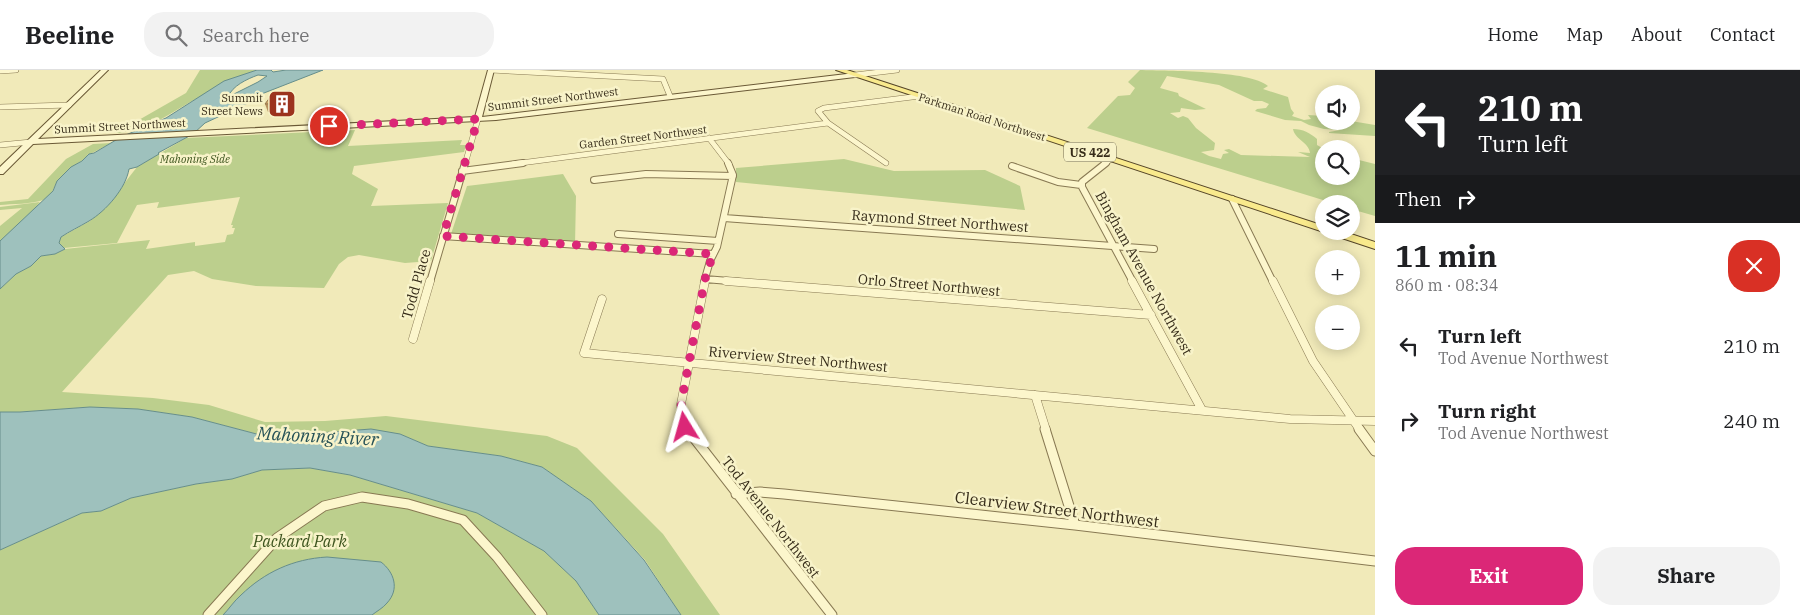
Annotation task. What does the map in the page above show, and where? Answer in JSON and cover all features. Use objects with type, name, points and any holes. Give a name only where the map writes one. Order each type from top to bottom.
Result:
[{"type":"main road","points":[[0,172],[105,70]]},
{"type":"main road","points":[[478,119],[491,70]]},
{"type":"main road","name":"Parkman Road Northwest","points":[[840,70],[1315,226]]},
{"type":"main road","name":"Summit Street Northwest","points":[[31,142],[478,119],[855,75]]},
{"type":"main road","points":[[1357,240],[1374,246]]},
{"type":"street","points":[[0,71],[16,70]]},
{"type":"street","points":[[491,70],[663,79],[666,81],[670,96]]},
{"type":"street","name":"Summit Street Northwest","points":[[855,75],[897,70]]},
{"type":"street","points":[[886,163],[828,123],[818,112],[819,110],[920,96]]},
{"type":"street","points":[[0,107],[69,105]]},
{"type":"street","points":[[478,119],[443,236],[713,254]]},
{"type":"street","name":"Garden Street Northwest","points":[[462,171],[828,123]]},
{"type":"street","points":[[594,180],[620,175],[733,176],[730,165],[710,138]]},
{"type":"street","name":"Summit Street Northwest","points":[[0,145],[31,142]]},
{"type":"street","name":"Bingham Avenue Northwest","points":[[1111,159],[1081,185],[1202,410]]},
{"type":"street","points":[[1012,166],[1058,182],[1081,185]]},
{"type":"street","name":"Tod Avenue Northwest","points":[[733,176],[718,241],[705,279],[689,362],[681,404],[685,427],[832,615]]},
{"type":"street","points":[[1232,198],[1313,361],[1351,419],[1375,451]]},
{"type":"street","name":"Raymond Street Northwest","points":[[724,218],[1154,249]]},
{"type":"street","points":[[618,234],[718,241]]},
{"type":"street","name":"Todd Place","points":[[413,340],[443,236]]},
{"type":"street","name":"Orlo Street Northwest","points":[[705,279],[1151,315]]},
{"type":"street","name":"Riverview Street Northwest","points":[[602,299],[584,353],[1202,410]]},
{"type":"street","points":[[1035,395],[1075,525]]},
{"type":"street","points":[[1202,410],[1312,420],[1351,419],[1375,421]]},
{"type":"street","name":"Clearview Street Northwest","points":[[736,494],[760,492],[784,494],[1075,525],[1375,561]]},
{"type":"street","points":[[208,615],[277,538],[324,506],[362,497],[408,504],[463,520],[498,557],[542,615]]},
{"type":"green space","points":[[200,70],[257,70],[202,96],[148,126],[128,132],[116,133],[186,93]]},
{"type":"green space","points":[[1140,70],[1188,71],[1244,77],[1268,86],[1263,89],[1288,97],[1294,113],[1292,116],[1304,120],[1311,119],[1308,115],[1315,115],[1315,127],[1301,121],[1285,120],[1255,111],[1266,108],[1269,104],[1262,101],[1254,101],[1219,85],[1167,76],[1160,88],[1178,93],[1179,96],[1206,109],[1181,108],[1180,112],[1170,113],[1178,118],[1183,116],[1188,118],[1196,128],[1215,143],[1214,150],[1201,152],[1209,156],[1221,159],[1223,154],[1229,153],[1224,150],[1229,149],[1241,155],[1310,157],[1298,152],[1310,153],[1307,146],[1294,133],[1293,129],[1297,129],[1317,139],[1315,140],[1315,185],[1360,185],[1360,160],[1375,164],[1375,216],[1360,212],[1360,195],[1315,195],[1315,198],[1087,128],[1118,96],[1130,95],[1135,88],[1128,82]]},
{"type":"green space","points":[[1360,122],[1375,125],[1375,136],[1329,132],[1360,130]]},
{"type":"green space","name":"Mahoning Side","points":[[355,130],[348,146],[462,140],[460,145],[466,145],[464,152],[354,166],[352,174],[378,189],[371,206],[448,203],[431,261],[405,263],[359,255],[348,257],[339,264],[324,288],[256,286],[212,279],[194,271],[168,275],[62,392],[153,398],[209,405],[265,422],[325,421],[386,416],[547,436],[577,448],[663,534],[720,615],[681,615],[645,560],[591,501],[542,467],[501,456],[428,446],[400,434],[268,437],[192,417],[138,409],[90,407],[0,412],[0,289],[16,274],[31,266],[41,256],[55,254],[65,249],[150,240],[146,249],[195,242],[195,246],[225,242],[227,235],[233,234],[235,228],[232,228],[233,225],[231,225],[240,197],[157,208],[159,202],[137,205],[117,243],[64,248],[59,243],[61,237],[90,221],[105,208],[137,167],[186,138]]},
{"type":"green space","points":[[111,143],[87,155],[89,156],[66,172],[59,179],[47,198],[28,203],[0,205],[0,202],[28,199],[66,159],[93,144]]},
{"type":"green space","points":[[844,159],[894,171],[985,170],[1020,186],[1025,210],[736,182],[736,168]]},
{"type":"green space","points":[[563,174],[576,196],[575,245],[451,234],[467,186]]},
{"type":"green space","points":[[40,202],[25,220],[0,241],[0,226],[22,208],[0,210],[0,207]]},
{"type":"green space","name":"Packard Park","points":[[310,468],[350,475],[477,513],[544,551],[576,581],[599,615],[0,615],[0,550],[82,513],[101,511],[131,498],[196,484],[232,479],[262,470]]},
{"type":"water","points":[[257,70],[271,70],[273,72],[323,70],[264,93],[246,104],[205,123],[193,134],[137,167],[129,169],[120,191],[108,205],[95,217],[61,237],[59,243],[65,249],[55,254],[41,256],[31,266],[16,274],[0,289],[0,241],[53,191],[57,181],[71,167],[82,161],[89,154],[121,137],[166,118],[224,81]],"holes":[[[258,75],[267,76],[258,82],[228,97],[236,86],[245,81]]]},
{"type":"water","name":"Mahoning River","points":[[90,407],[138,409],[192,417],[268,437],[371,429],[400,434],[428,446],[501,456],[542,467],[591,501],[644,560],[681,615],[599,615],[576,581],[544,551],[477,513],[350,475],[310,468],[262,470],[232,479],[196,484],[131,498],[101,511],[82,513],[0,550],[0,412]]},
{"type":"water","points":[[327,557],[381,562],[386,566],[394,581],[391,598],[372,615],[223,615],[241,595],[270,573],[291,564]]},
{"type":"building","points":[[290,91],[281,103],[265,104],[274,92]]},
{"type":"place","name":"Summit Street News","points":[[282,104]]},
{"type":"route","points":[[329,126],[478,119],[443,236],[713,254],[705,279],[681,404],[682,419],[685,427]]}]
